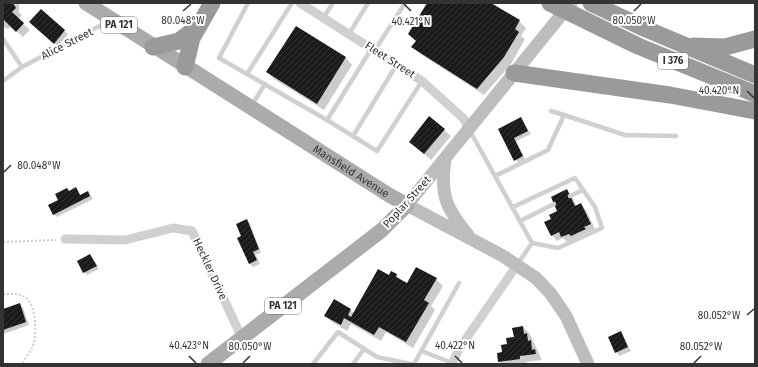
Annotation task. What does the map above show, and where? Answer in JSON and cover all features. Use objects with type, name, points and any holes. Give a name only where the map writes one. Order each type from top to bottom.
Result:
[{"type":"highway","points":[[185,67],[190,44],[198,26],[212,3]]},
{"type":"highway","name":"I 376","points":[[550,3],[592,24],[686,66],[755,94]]},
{"type":"highway","name":"I 376","points":[[597,6],[675,42],[755,75]]},
{"type":"highway","points":[[153,47],[179,41],[198,26]]},
{"type":"highway","points":[[675,42],[711,47],[737,45],[755,39]]},
{"type":"highway","points":[[514,73],[670,95],[755,111]]},
{"type":"main road","name":"Mansfield Avenue","points":[[86,3],[110,20],[388,195],[517,264],[540,282],[554,298],[566,316],[588,364]]},
{"type":"main road","name":"Poplar Street","points":[[208,364],[382,230],[407,205],[571,3]]},
{"type":"main road","points":[[445,159],[442,186],[447,206],[452,215],[472,239]]},
{"type":"street","name":"Fleet Street","points":[[300,3],[422,81],[464,119],[469,129]]},
{"type":"street","name":"Heckler Drive","points":[[65,239],[125,240],[173,228],[192,231],[242,338]]},
{"type":"street","points":[[452,364],[459,349],[517,264]]},
{"type":"lane","points":[[248,3],[219,58],[328,120],[377,151],[422,81]]},
{"type":"lane","points":[[247,74],[292,3]]},
{"type":"lane","points":[[323,18],[333,3]]},
{"type":"lane","points":[[349,34],[368,3]]},
{"type":"lane","points":[[328,120],[405,3]]},
{"type":"lane","name":"Alice Street","points":[[3,81],[22,67],[98,28],[110,20]]},
{"type":"lane","points":[[3,39],[22,67]]},
{"type":"lane","points":[[353,136],[397,64]]},
{"type":"lane","points":[[250,108],[265,84]]},
{"type":"lane","points":[[551,111],[625,136],[676,136]]},
{"type":"lane","points":[[495,176],[548,150],[564,115]]},
{"type":"lane","points":[[469,129],[532,243]]},
{"type":"lane","points":[[513,207],[575,178],[595,207],[602,228],[558,248],[532,243]]},
{"type":"lane","points":[[570,196],[583,190]]},
{"type":"lane","points":[[520,220],[554,204]]},
{"type":"lane","points":[[517,264],[532,243]]},
{"type":"lane","points":[[414,364],[459,283]]},
{"type":"lane","points":[[313,364],[338,332],[377,357],[411,364]]},
{"type":"lane","points":[[353,364],[364,349]]},
{"type":"lane","points":[[422,351],[452,364]]},
{"type":"path","points":[[3,242],[65,239]]},
{"type":"path","points":[[3,294],[24,296],[31,303],[36,325],[33,346],[22,364]]},
{"type":"building","points":[[3,3],[13,3],[16,8],[12,12],[24,23],[16,32],[4,20],[3,21]]},
{"type":"building","points":[[427,3],[491,3],[520,20],[515,29],[519,32],[504,57],[477,89],[411,47],[416,41],[408,34]]},
{"type":"building","points":[[41,9],[65,30],[54,44],[29,22]]},
{"type":"building","points":[[296,26],[346,57],[317,104],[266,72]]},
{"type":"building","points":[[429,116],[445,129],[424,154],[409,142]]},
{"type":"building","points":[[521,117],[528,131],[514,138],[523,156],[514,161],[498,129]]},
{"type":"building","points":[[76,187],[80,195],[88,191],[90,196],[53,215],[48,205],[58,200],[55,194],[67,188],[69,191]]},
{"type":"building","points":[[567,189],[575,206],[581,203],[591,224],[584,227],[586,229],[571,236],[569,234],[561,237],[559,232],[551,236],[544,222],[551,219],[549,215],[557,211],[551,197]]},
{"type":"building","points":[[247,219],[259,249],[253,252],[257,260],[249,264],[237,238],[241,236],[236,224]]},
{"type":"building","points":[[90,254],[97,266],[83,273],[77,261]]},
{"type":"building","points":[[416,267],[437,278],[424,300],[429,303],[406,342],[379,327],[374,335],[344,318],[341,325],[324,316],[334,299],[351,309],[348,315],[351,317],[378,269],[389,275],[391,271],[397,274],[396,277],[407,283]]},
{"type":"building","points":[[20,303],[26,322],[3,330],[3,309]]},
{"type":"building","points":[[523,326],[524,334],[527,333],[528,341],[531,340],[532,350],[535,349],[536,354],[520,356],[520,359],[498,362],[497,353],[502,352],[501,345],[507,344],[506,338],[514,337],[512,328]]},
{"type":"building","points":[[621,331],[628,347],[615,353],[608,337]]}]
